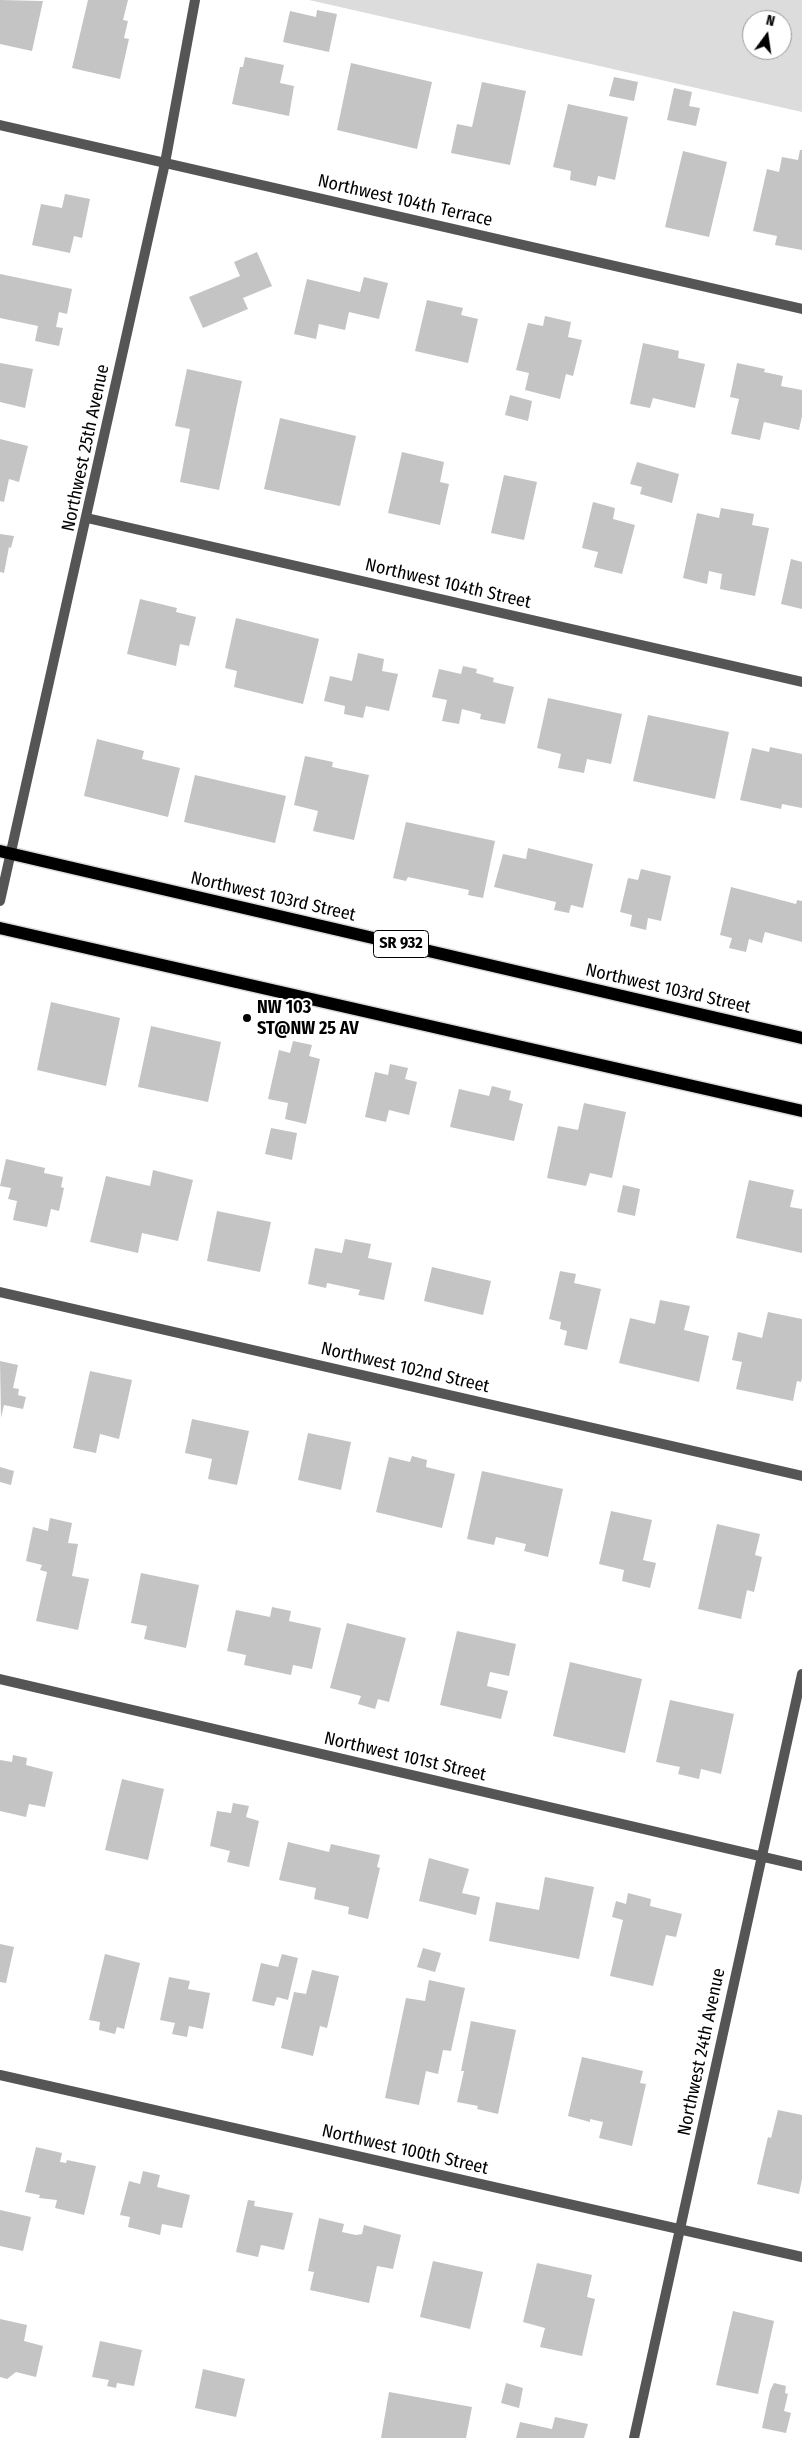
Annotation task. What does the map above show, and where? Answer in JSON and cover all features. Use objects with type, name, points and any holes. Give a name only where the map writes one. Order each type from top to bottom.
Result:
[{"type":"main road","name":"Northwest 103rd Street","points":[[5,852],[802,1038]]},
{"type":"main road","points":[[0,928],[802,1112]]},
{"type":"street","name":"Northwest 25th Avenue","points":[[0,900],[5,852],[87,518],[165,163],[196,0]]},
{"type":"street","name":"Northwest 104th Terrace","points":[[0,125],[802,309]]},
{"type":"street","name":"Northwest 104th Street","points":[[87,518],[802,682]]},
{"type":"street","name":"Northwest 102nd Street","points":[[0,1292],[802,1476]]},
{"type":"street","name":"Northwest 24th Avenue","points":[[634,2438],[802,1674]]},
{"type":"street","name":"Northwest 101st Street","points":[[0,1679],[802,1866]]},
{"type":"street","name":"Northwest 100th Street","points":[[0,2075],[802,2257]]},
{"type":"shaded area","points":[[309,0],[802,0],[802,112]]},
{"type":"building","points":[[0,0],[43,1],[32,51],[0,44]]},
{"type":"building","points":[[88,0],[128,0],[123,20],[128,21],[124,38],[129,39],[120,79],[72,68]]},
{"type":"building","points":[[317,10],[337,14],[329,52],[283,42],[290,11],[316,17]]},
{"type":"building","points":[[245,57],[284,65],[280,83],[294,86],[289,116],[232,104],[240,67],[243,67]]},
{"type":"building","points":[[351,63],[432,82],[417,149],[337,130]]},
{"type":"building","points":[[614,77],[638,82],[634,101],[609,96]]},
{"type":"building","points":[[482,82],[526,91],[510,165],[451,153],[457,124],[472,127]]},
{"type":"building","points":[[674,88],[692,92],[689,106],[700,108],[696,126],[667,120]]},
{"type":"building","points":[[568,104],[628,117],[615,180],[598,176],[596,186],[570,180],[571,171],[553,167]]},
{"type":"building","points":[[800,150],[802,150],[802,250],[775,245],[777,236],[753,231],[767,169],[779,172],[782,157],[798,160]]},
{"type":"building","points":[[683,151],[727,162],[709,237],[665,227]]},
{"type":"building","points":[[65,194],[90,199],[82,238],[74,236],[70,253],[32,245],[41,204],[62,208]]},
{"type":"building","points":[[257,252],[272,286],[243,298],[248,309],[203,328],[189,297],[240,276],[234,262]]},
{"type":"building","points":[[0,274],[72,289],[67,314],[59,312],[56,327],[63,328],[59,346],[35,341],[38,326],[0,318]]},
{"type":"building","points":[[364,277],[388,283],[379,319],[349,312],[345,330],[319,324],[316,339],[294,334],[307,279],[360,292]]},
{"type":"building","points":[[427,300],[463,308],[461,315],[478,319],[468,363],[415,351]]},
{"type":"building","points":[[545,316],[571,322],[568,337],[582,340],[573,376],[566,374],[560,399],[525,390],[529,373],[516,370],[528,323],[543,326]]},
{"type":"building","points":[[643,343],[679,351],[678,358],[705,364],[695,408],[653,398],[650,408],[630,404]]},
{"type":"building","points":[[0,363],[33,369],[25,408],[0,402]]},
{"type":"building","points":[[737,363],[765,369],[764,372],[783,376],[781,386],[802,390],[802,416],[799,430],[764,422],[760,440],[731,434],[739,399],[730,397]]},
{"type":"building","points":[[187,369],[242,381],[219,490],[180,482],[190,429],[175,426]]},
{"type":"building","points":[[510,395],[532,401],[528,421],[505,415]]},
{"type":"building","points":[[280,418],[356,436],[340,506],[264,489]]},
{"type":"building","points":[[0,439],[28,446],[19,482],[9,479],[4,502],[0,501]]},
{"type":"building","points":[[402,452],[444,462],[440,482],[449,484],[440,525],[388,513]]},
{"type":"building","points":[[637,462],[679,474],[672,503],[640,494],[642,487],[630,484]]},
{"type":"building","points":[[504,475],[537,482],[524,540],[491,533]]},
{"type":"building","points":[[593,502],[615,508],[613,519],[635,525],[622,574],[594,567],[598,552],[582,548]]},
{"type":"building","points":[[721,508],[754,514],[752,525],[769,528],[755,596],[720,589],[722,574],[709,571],[707,584],[683,578],[697,513],[719,518]]},
{"type":"building","points":[[0,534],[14,536],[11,548],[9,547],[4,573],[0,572]]},
{"type":"building","points":[[791,559],[802,562],[802,609],[781,604]]},
{"type":"building","points":[[140,599],[177,608],[176,612],[196,617],[189,646],[180,644],[176,666],[127,654]]},
{"type":"building","points":[[236,618],[319,639],[303,704],[234,687],[237,671],[225,668]]},
{"type":"building","points":[[358,653],[384,659],[382,671],[398,674],[389,711],[366,706],[363,718],[344,714],[345,706],[324,701],[330,676],[352,681]]},
{"type":"building","points":[[463,666],[477,669],[476,673],[494,678],[493,682],[514,687],[505,724],[480,719],[481,714],[462,709],[459,724],[442,721],[447,700],[432,697],[439,669],[461,674]]},
{"type":"building","points":[[548,698],[622,714],[611,764],[587,759],[584,773],[558,768],[561,754],[537,748]]},
{"type":"building","points":[[648,715],[729,732],[715,799],[633,781]]},
{"type":"building","points":[[97,739],[144,751],[142,759],[180,768],[168,817],[84,796]]},
{"type":"building","points":[[770,747],[802,754],[802,808],[782,804],[781,809],[740,800],[752,748],[769,752]]},
{"type":"building","points":[[305,756],[333,762],[332,767],[369,775],[354,840],[313,831],[318,811],[294,805]]},
{"type":"building","points":[[195,775],[286,796],[275,843],[184,822]]},
{"type":"building","points":[[406,822],[495,841],[483,898],[468,895],[469,890],[408,877],[406,881],[393,878]]},
{"type":"building","points":[[528,848],[593,864],[583,908],[571,905],[569,913],[554,910],[556,902],[494,887],[503,854],[526,859]]},
{"type":"building","points":[[641,869],[671,876],[661,921],[648,918],[646,930],[630,926],[632,915],[620,912],[628,878],[638,880]]},
{"type":"building","points":[[731,887],[796,904],[797,900],[802,901],[802,942],[765,932],[762,943],[749,939],[746,952],[729,948],[732,938],[720,935]]},
{"type":"building","points":[[51,1002],[120,1018],[106,1086],[37,1070]]},
{"type":"building","points":[[151,1026],[221,1042],[208,1102],[138,1087]]},
{"type":"building","points":[[293,1041],[312,1045],[309,1056],[320,1059],[306,1124],[285,1119],[288,1103],[268,1099],[279,1050],[290,1053]]},
{"type":"building","points":[[390,1064],[408,1068],[405,1079],[417,1082],[409,1115],[389,1110],[386,1122],[365,1117],[375,1072],[388,1075]]},
{"type":"building","points":[[492,1086],[511,1091],[509,1100],[523,1104],[514,1141],[450,1127],[459,1089],[489,1096]]},
{"type":"building","points":[[584,1103],[626,1112],[612,1178],[590,1173],[586,1186],[547,1178],[558,1126],[578,1130]]},
{"type":"building","points":[[271,1128],[297,1133],[292,1160],[265,1154]]},
{"type":"building","points":[[6,1159],[45,1168],[44,1173],[63,1177],[61,1187],[64,1188],[59,1211],[51,1209],[47,1227],[13,1220],[17,1201],[8,1199],[11,1188],[0,1186]]},
{"type":"building","points":[[153,1170],[193,1180],[178,1241],[142,1233],[138,1253],[90,1242],[106,1176],[150,1186]]},
{"type":"building","points":[[749,1180],[794,1190],[790,1207],[802,1209],[802,1253],[736,1238]]},
{"type":"building","points":[[623,1185],[640,1189],[635,1216],[617,1212]]},
{"type":"building","points":[[217,1211],[271,1222],[260,1272],[207,1261]]},
{"type":"building","points":[[345,1239],[371,1244],[368,1258],[392,1263],[384,1300],[358,1295],[360,1290],[327,1283],[326,1288],[308,1284],[315,1248],[342,1253]]},
{"type":"building","points":[[432,1267],[491,1281],[483,1315],[424,1301]]},
{"type":"building","points":[[560,1271],[576,1274],[574,1283],[601,1289],[587,1350],[564,1345],[567,1331],[560,1329],[561,1322],[549,1319]]},
{"type":"building","points":[[660,1300],[690,1306],[684,1330],[709,1336],[699,1382],[619,1363],[630,1318],[655,1324]]},
{"type":"building","points":[[768,1312],[802,1319],[802,1378],[801,1382],[797,1381],[793,1401],[736,1389],[742,1362],[732,1360],[738,1332],[762,1338]]},
{"type":"building","points":[[0,1361],[18,1365],[13,1388],[19,1389],[18,1395],[26,1397],[23,1409],[4,1405],[1,1418]]},
{"type":"building","points":[[90,1371],[132,1380],[119,1439],[100,1434],[96,1453],[73,1448]]},
{"type":"building","points":[[192,1419],[249,1431],[237,1485],[208,1479],[212,1459],[185,1453]]},
{"type":"building","points":[[308,1433],[351,1442],[341,1490],[298,1480]]},
{"type":"building","points":[[412,1456],[427,1460],[426,1467],[455,1474],[442,1528],[376,1512],[389,1457],[410,1462]]},
{"type":"building","points":[[0,1467],[14,1471],[11,1485],[0,1482]]},
{"type":"building","points":[[482,1471],[563,1489],[548,1557],[524,1551],[526,1544],[496,1537],[494,1545],[467,1539]]},
{"type":"building","points":[[611,1511],[652,1520],[643,1560],[656,1563],[650,1588],[622,1581],[624,1570],[599,1564]]},
{"type":"building","points":[[50,1518],[72,1523],[68,1543],[78,1544],[72,1576],[89,1579],[78,1630],[36,1621],[47,1572],[40,1570],[42,1565],[26,1561],[33,1527],[48,1531]]},
{"type":"building","points":[[717,1524],[760,1534],[755,1555],[762,1557],[754,1592],[747,1590],[741,1619],[698,1609]]},
{"type":"building","points":[[141,1573],[199,1585],[186,1648],[144,1639],[147,1626],[131,1623]]},
{"type":"building","points":[[272,1607],[291,1611],[289,1621],[321,1628],[312,1669],[293,1665],[291,1675],[244,1665],[246,1655],[227,1651],[236,1610],[270,1617]]},
{"type":"building","points":[[347,1623],[406,1638],[389,1702],[378,1699],[375,1709],[358,1704],[361,1696],[330,1688]]},
{"type":"building","points":[[457,1631],[516,1644],[509,1676],[490,1672],[487,1686],[508,1691],[501,1719],[440,1705]]},
{"type":"building","points":[[570,1662],[642,1679],[625,1753],[553,1736]]},
{"type":"building","points":[[670,1700],[734,1714],[721,1774],[701,1769],[699,1779],[678,1774],[680,1767],[656,1762]]},
{"type":"building","points":[[13,1755],[27,1758],[26,1765],[53,1772],[45,1807],[29,1804],[26,1817],[0,1811],[0,1760],[12,1762]]},
{"type":"building","points":[[122,1779],[164,1789],[148,1860],[105,1850]]},
{"type":"building","points":[[233,1803],[249,1806],[246,1817],[259,1821],[249,1867],[227,1862],[230,1851],[210,1846],[217,1811],[231,1813]]},
{"type":"building","points":[[288,1842],[329,1852],[331,1844],[380,1855],[377,1867],[380,1868],[368,1919],[348,1914],[349,1907],[314,1899],[316,1888],[279,1880]]},
{"type":"building","points":[[429,1858],[469,1869],[462,1893],[480,1897],[476,1915],[419,1901]]},
{"type":"building","points":[[545,1877],[594,1887],[579,1959],[489,1941],[496,1902],[539,1910]]},
{"type":"building","points":[[628,1893],[651,1899],[650,1906],[682,1914],[676,1937],[666,1935],[653,1986],[610,1976],[623,1920],[612,1917],[616,1901],[626,1904]]},
{"type":"building","points":[[0,1944],[14,1947],[6,1983],[0,1982]]},
{"type":"building","points":[[423,1948],[441,1953],[435,1972],[417,1967]]},
{"type":"building","points":[[105,1954],[140,1963],[124,2029],[117,2027],[115,2034],[99,2030],[100,2022],[89,2020]]},
{"type":"building","points":[[282,1954],[298,1958],[288,2000],[277,1997],[274,2006],[252,2001],[261,1963],[278,1967]]},
{"type":"building","points":[[312,1970],[339,1976],[327,2028],[320,2026],[313,2056],[281,2048],[294,1992],[306,1994]]},
{"type":"building","points":[[169,1977],[190,1981],[188,1989],[210,1993],[203,2029],[189,2026],[187,2037],[172,2034],[175,2023],[160,2020]]},
{"type":"building","points":[[429,1980],[465,1988],[451,2051],[443,2050],[438,2074],[426,2071],[419,2105],[385,2098],[406,1998],[425,2001]]},
{"type":"building","points":[[471,2021],[516,2030],[498,2114],[477,2109],[478,2106],[457,2102],[464,2071],[461,2071]]},
{"type":"building","points":[[582,2057],[643,2071],[640,2083],[646,2084],[632,2146],[599,2138],[603,2122],[590,2119],[590,2122],[568,2116]]},
{"type":"building","points":[[778,2110],[802,2115],[802,2179],[799,2194],[757,2184],[768,2137],[771,2138]]},
{"type":"building","points":[[36,2147],[62,2153],[60,2162],[66,2163],[67,2160],[96,2166],[84,2215],[55,2208],[57,2200],[39,2198],[40,2195],[25,2192]]},
{"type":"building","points":[[143,2171],[160,2175],[157,2187],[190,2195],[182,2228],[162,2224],[160,2235],[128,2227],[130,2217],[120,2215],[129,2181],[140,2184]]},
{"type":"building","points":[[248,2200],[255,2201],[254,2206],[293,2213],[284,2250],[261,2245],[258,2257],[236,2252]]},
{"type":"building","points":[[0,2210],[31,2217],[23,2251],[0,2246]]},
{"type":"building","points":[[319,2218],[344,2224],[342,2232],[356,2235],[362,2234],[364,2225],[401,2235],[393,2269],[377,2266],[369,2303],[310,2290],[314,2272],[308,2271]]},
{"type":"building","points":[[433,2261],[483,2272],[470,2329],[420,2317]]},
{"type":"building","points":[[537,2263],[592,2275],[587,2297],[595,2299],[582,2356],[540,2347],[545,2328],[523,2322]]},
{"type":"building","points":[[733,2311],[774,2321],[758,2394],[716,2385]]},
{"type":"building","points":[[0,2319],[27,2325],[24,2341],[43,2346],[36,2377],[16,2372],[7,2379],[0,2377]]},
{"type":"building","points":[[100,2341],[142,2350],[134,2386],[117,2383],[116,2388],[107,2386],[109,2380],[92,2377]]},
{"type":"building","points":[[203,2369],[245,2379],[236,2417],[195,2408]]},
{"type":"building","points":[[506,2383],[523,2388],[519,2408],[501,2403]]},
{"type":"building","points":[[774,2383],[786,2386],[785,2393],[788,2394],[784,2411],[791,2413],[786,2433],[762,2428],[770,2391]]},
{"type":"building","points":[[389,2392],[472,2407],[466,2438],[381,2438]]},
{"type":"building","points":[[555,2417],[588,2424],[584,2438],[516,2438],[520,2422],[552,2429]]},
{"type":"place","name":"NW 103 ST@NW 25 AV","points":[[247,1018]]}]
